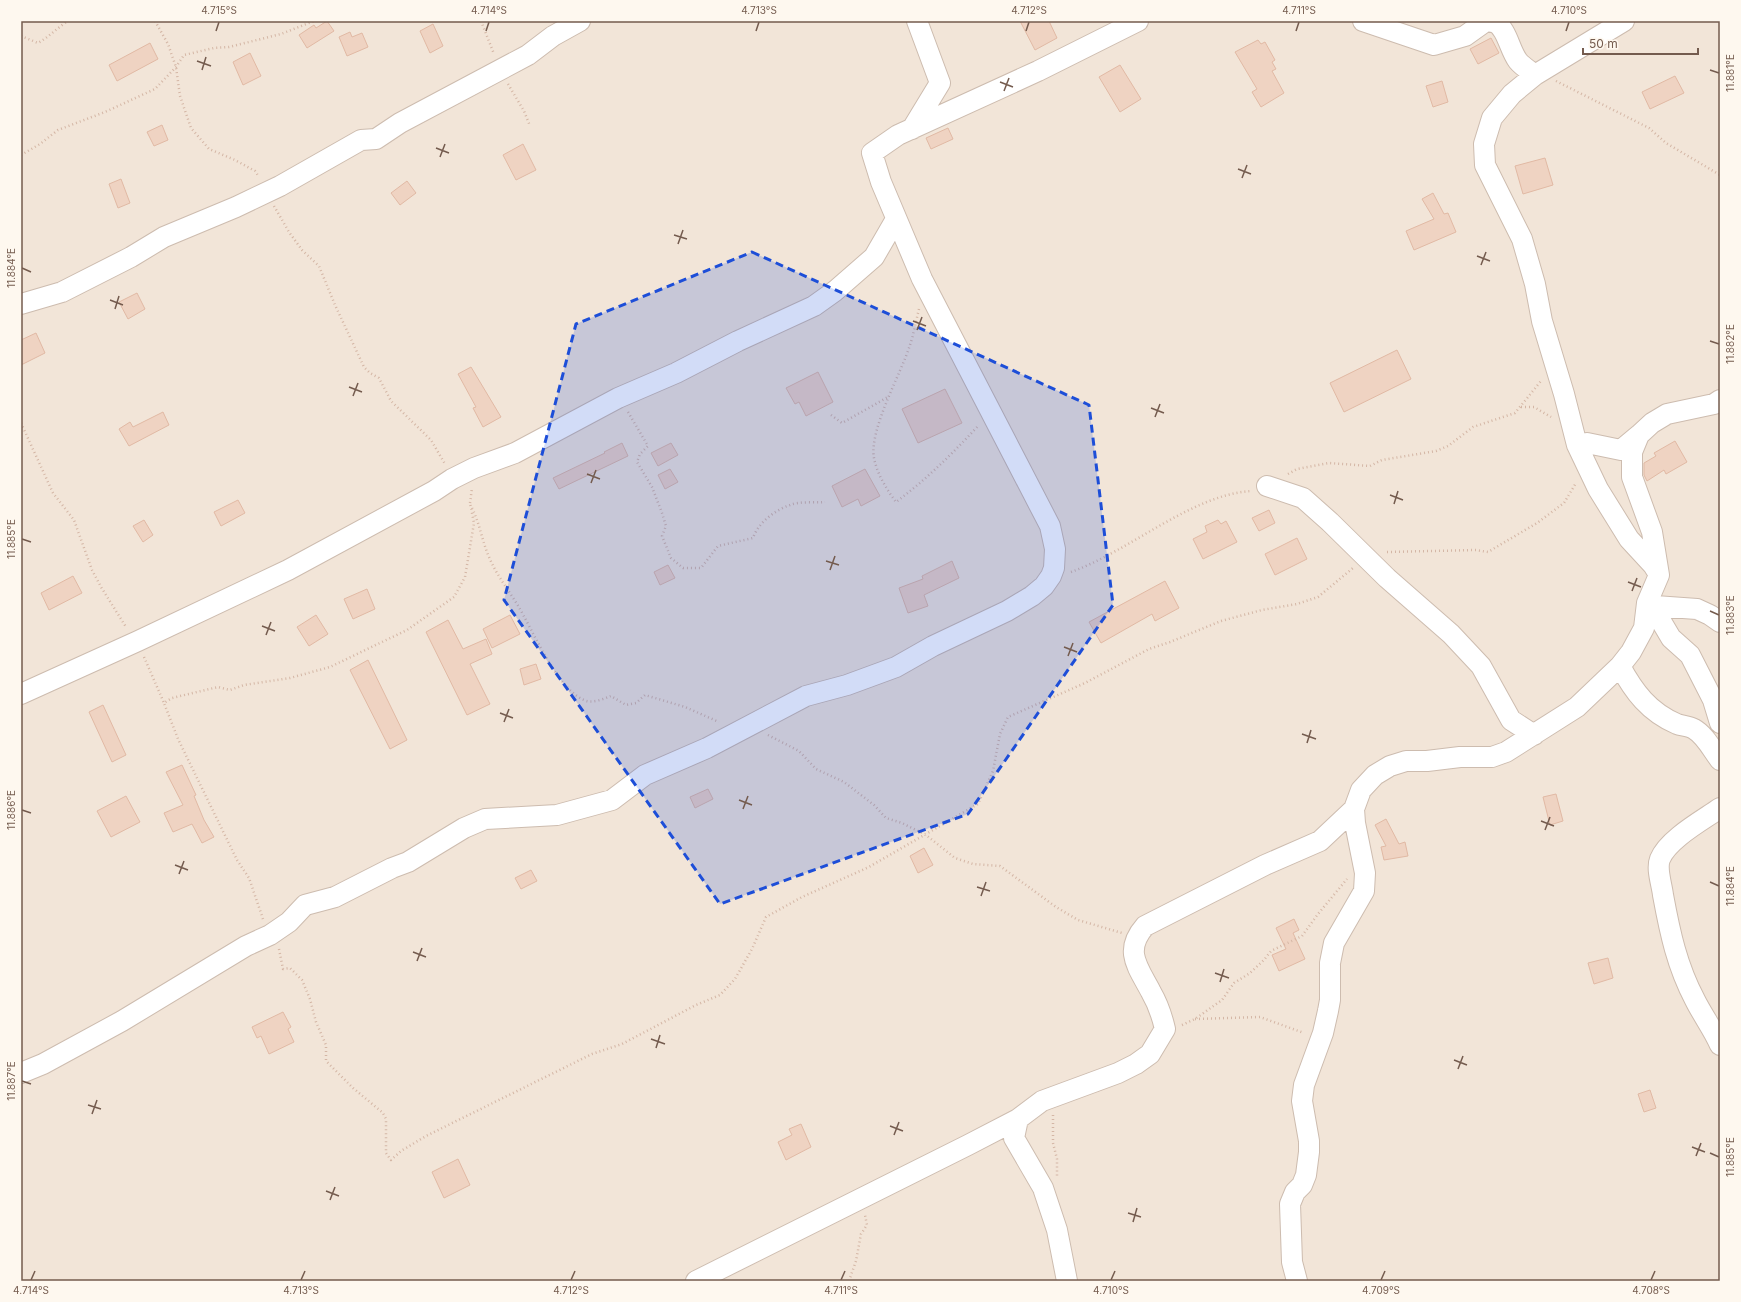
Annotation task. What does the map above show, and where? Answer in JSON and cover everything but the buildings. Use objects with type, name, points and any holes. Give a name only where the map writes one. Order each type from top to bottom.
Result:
[{"type":"street","points":[[21,304],[62,292],[131,257],[164,237],[236,207],[269,191],[361,140],[376,139],[400,123],[528,55],[553,36],[580,21]]},
{"type":"street","points":[[912,129],[940,82],[917,21]]},
{"type":"street","points":[[21,1073],[43,1064],[122,1021],[246,946],[270,935],[289,922],[305,905],[335,897],[392,868],[408,862],[464,828],[485,819],[557,815],[612,800],[645,775],[707,748],[806,696],[847,685],[896,667],[933,646],[1007,611],[1032,596],[1044,586],[1051,576],[1054,568],[1055,554],[1050,526],[922,279],[881,182],[872,153],[898,135],[1038,71],[1138,21]]},
{"type":"street","points":[[1363,21],[1434,45],[1465,36],[1486,21],[1496,22],[1511,42],[1518,61],[1535,75]]},
{"type":"street","points":[[1624,21],[1535,75],[1512,94],[1492,118],[1484,144],[1485,165],[1522,239],[1535,284],[1542,321],[1575,436],[1588,467],[1598,489],[1629,539],[1653,565],[1659,575]]},
{"type":"street","points":[[21,694],[138,641],[288,570],[434,491],[452,479],[474,468],[515,453],[618,398],[676,373],[738,341],[814,306],[835,291],[874,257],[896,219]]},
{"type":"street","points":[[1575,436],[1587,443],[1621,450],[1652,423],[1667,414],[1714,404],[1720,400]]},
{"type":"street","points":[[696,1281],[1018,1119],[1042,1101],[1118,1073],[1136,1064],[1150,1054],[1165,1029],[1162,1014],[1134,960],[1133,948],[1136,936],[1145,926],[1163,915],[1265,865],[1320,841],[1354,809],[1361,790],[1375,775],[1390,766],[1406,761],[1427,761],[1460,757],[1492,757],[1506,752],[1578,708],[1620,666],[1631,652],[1644,628],[1659,575],[1652,532],[1632,478],[1632,452],[1639,435]]},
{"type":"street","points":[[1267,486],[1302,498],[1330,522],[1415,604],[1452,634],[1481,666],[1511,720],[1534,735]]},
{"type":"street","points":[[1651,604],[1697,609],[1710,614],[1720,622]]},
{"type":"street","points":[[1651,604],[1671,638],[1690,655],[1713,700],[1720,723]]},
{"type":"street","points":[[1620,666],[1631,688],[1645,704],[1672,722],[1695,729],[1720,760]]},
{"type":"street","points":[[1720,808],[1688,829],[1672,845],[1660,860],[1660,876],[1675,954],[1695,1000],[1720,1045]]},
{"type":"street","points":[[1297,1281],[1292,1262],[1290,1204],[1295,1192],[1302,1185],[1306,1175],[1309,1141],[1302,1101],[1304,1085],[1316,1047],[1323,1033],[1330,1000],[1330,963],[1334,943],[1364,891],[1365,873],[1354,809]]},
{"type":"street","points":[[1018,1119],[1014,1138],[1043,1188],[1056,1230],[1067,1281]]},
{"type":"path","points":[[21,36],[38,43],[49,37],[57,28],[68,21]]},
{"type":"path","points":[[155,21],[168,44],[176,67],[180,96],[191,128],[209,149],[235,160],[255,171],[269,191],[274,206],[289,232],[302,250],[319,266],[335,305],[364,367],[370,373],[379,378],[391,401],[430,440],[452,479]]},
{"type":"path","points":[[21,155],[40,144],[58,130],[106,112],[155,89],[176,67],[184,55],[214,48],[229,47],[281,34],[314,21]]},
{"type":"path","points":[[1535,75],[1552,79],[1619,115],[1649,128],[1666,142],[1720,175]]},
{"type":"path","points":[[922,279],[918,310],[910,345],[888,397],[874,442],[874,458],[886,489],[896,502],[915,488],[953,453],[990,412]]},
{"type":"path","points":[[1051,576],[1060,576],[1094,563],[1170,520],[1212,500],[1237,492],[1251,491],[1274,484],[1284,476],[1297,469],[1329,464],[1370,466],[1382,460],[1436,451],[1458,440],[1464,433],[1473,427],[1515,413],[1556,366]]},
{"type":"path","points":[[831,415],[842,423],[888,397]]},
{"type":"path","points":[[618,398],[622,402],[648,446],[640,454],[637,462],[652,487],[662,513],[666,526],[662,536],[670,558],[683,568],[701,568],[718,546],[753,538],[756,531],[766,520],[791,505],[825,502]]},
{"type":"path","points":[[1520,407],[1534,407],[1560,423],[1575,436]]},
{"type":"path","points":[[21,422],[52,493],[74,520],[92,570],[101,587],[120,619],[138,641],[178,739],[237,860],[249,878],[254,898],[270,935],[278,942],[283,969],[290,968],[302,980],[326,1046],[326,1061],[353,1088],[383,1113],[386,1120],[386,1153],[391,1160],[401,1151],[426,1136],[580,1059],[622,1044],[696,1005],[720,995],[735,979],[752,949],[766,917],[802,897],[869,867],[978,804],[992,771],[1000,734],[1008,717],[1084,683],[1149,649],[1220,621],[1262,610],[1297,604],[1318,597],[1366,557],[1378,552],[1456,552],[1476,550],[1488,552],[1537,524],[1564,504],[1580,477],[1588,467]]},
{"type":"path","points":[[164,702],[172,698],[218,687],[230,690],[244,684],[290,678],[330,667],[407,630],[454,597],[465,577],[474,523],[470,504]]},
{"type":"path","points":[[1165,1029],[1176,1028],[1195,1019],[1222,1000],[1234,983],[1250,973],[1271,951],[1302,936],[1362,860]]},
{"type":"path","points":[[1195,1019],[1260,1017],[1305,1033],[1316,1047]]},
{"type":"path","points":[[1054,1097],[1052,1131],[1056,1159],[1056,1180]]},
{"type":"path","points":[[849,1281],[856,1261],[861,1234],[867,1226],[864,1214],[868,1195]]},
{"type":"highlighted area","points":[[752,252],[1089,405],[1113,605],[968,814],[720,904],[504,600],[576,324]]},
{"type":"shaded area","points":[[21,21],[1720,21],[1720,1281],[21,1281]]}]
